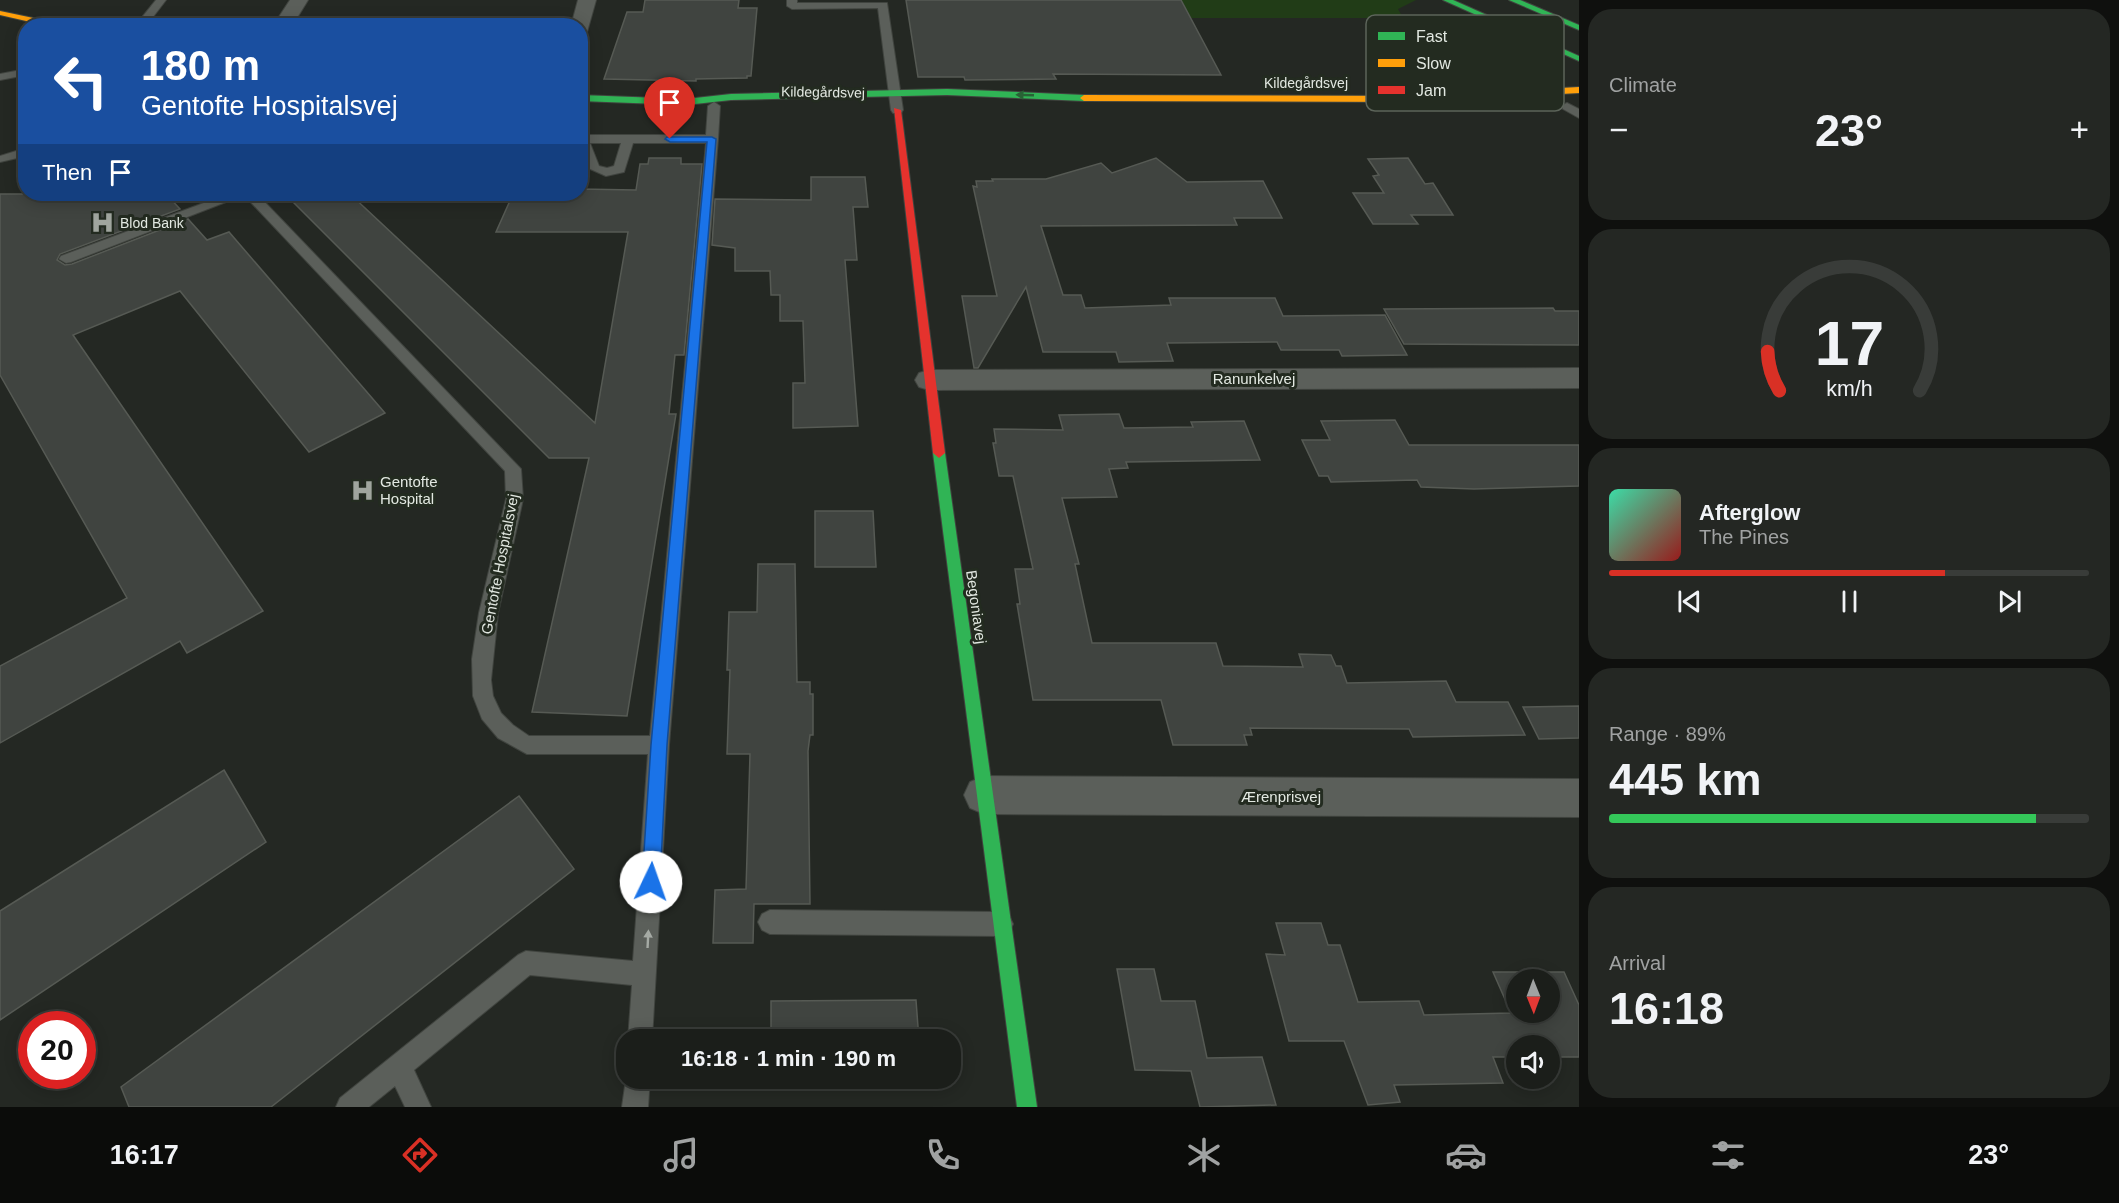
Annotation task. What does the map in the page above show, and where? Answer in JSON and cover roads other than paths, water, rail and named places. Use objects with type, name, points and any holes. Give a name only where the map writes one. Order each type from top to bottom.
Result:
[{"type":"main road","points":[[1447,0],[1480,15]]},
{"type":"main road","points":[[1513,0],[1548,15]]},
{"type":"main road","points":[[0,13],[24,18]]},
{"type":"main road","points":[[1564,22],[1579,28]]},
{"type":"main road","points":[[1564,52],[1579,59]]},
{"type":"main road","name":"Kildegårdsvej","points":[[1564,91],[1579,90]]},
{"type":"main road","name":"Kildegårdsvej","points":[[686,102],[731,97],[896,93],[1046,95],[1104,100],[1366,99]]},
{"type":"main road","name":"Kildegårdsvej","points":[[588,99],[828,109]]},
{"type":"main road","name":"Kildegårdsvej","points":[[997,108],[1063,106],[1104,100]]},
{"type":"main road","name":"Begoniavej","points":[[897,110],[929,380],[1027,1107]]},
{"type":"street","points":[[287,18],[298,0]]},
{"type":"street","points":[[582,18],[587,0]]},
{"type":"street","name":"Ranunkelvej","points":[[929,380],[1579,378]]},
{"type":"street","name":"Ærenprisvej","points":[[984,795],[1579,798]]},
{"type":"lane","points":[[146,18],[161,0]]},
{"type":"lane","points":[[792,0],[792,6],[883,5],[897,110]]},
{"type":"lane","points":[[0,77],[18,74]]},
{"type":"lane","points":[[641,1029],[659,745],[714,106]]},
{"type":"lane","points":[[588,139],[712,139]]},
{"type":"lane","points":[[588,155],[594,168],[606,171],[620,168],[628,139]]},
{"type":"lane","points":[[3,159],[18,154]]},
{"type":"lane","points":[[66,259],[220,201]]},
{"type":"lane","name":"Gentofte Hospitalsvej","points":[[257,201],[513,470],[516,479],[511,511],[480,673],[483,696],[492,717],[511,739],[527,746],[659,745]]},
{"type":"lane","points":[[770,922],[1001,924]]},
{"type":"lane","points":[[349,1107],[526,963],[646,974]]},
{"type":"lane","points":[[399,1067],[418,1107]]},
{"type":"lane","points":[[635,1107],[636,1089]]},
{"type":"place","name":"Blod Bank","points":[[102,223]]},
{"type":"place","name":"Gentofte Hospital","points":[[362,491]]}]
